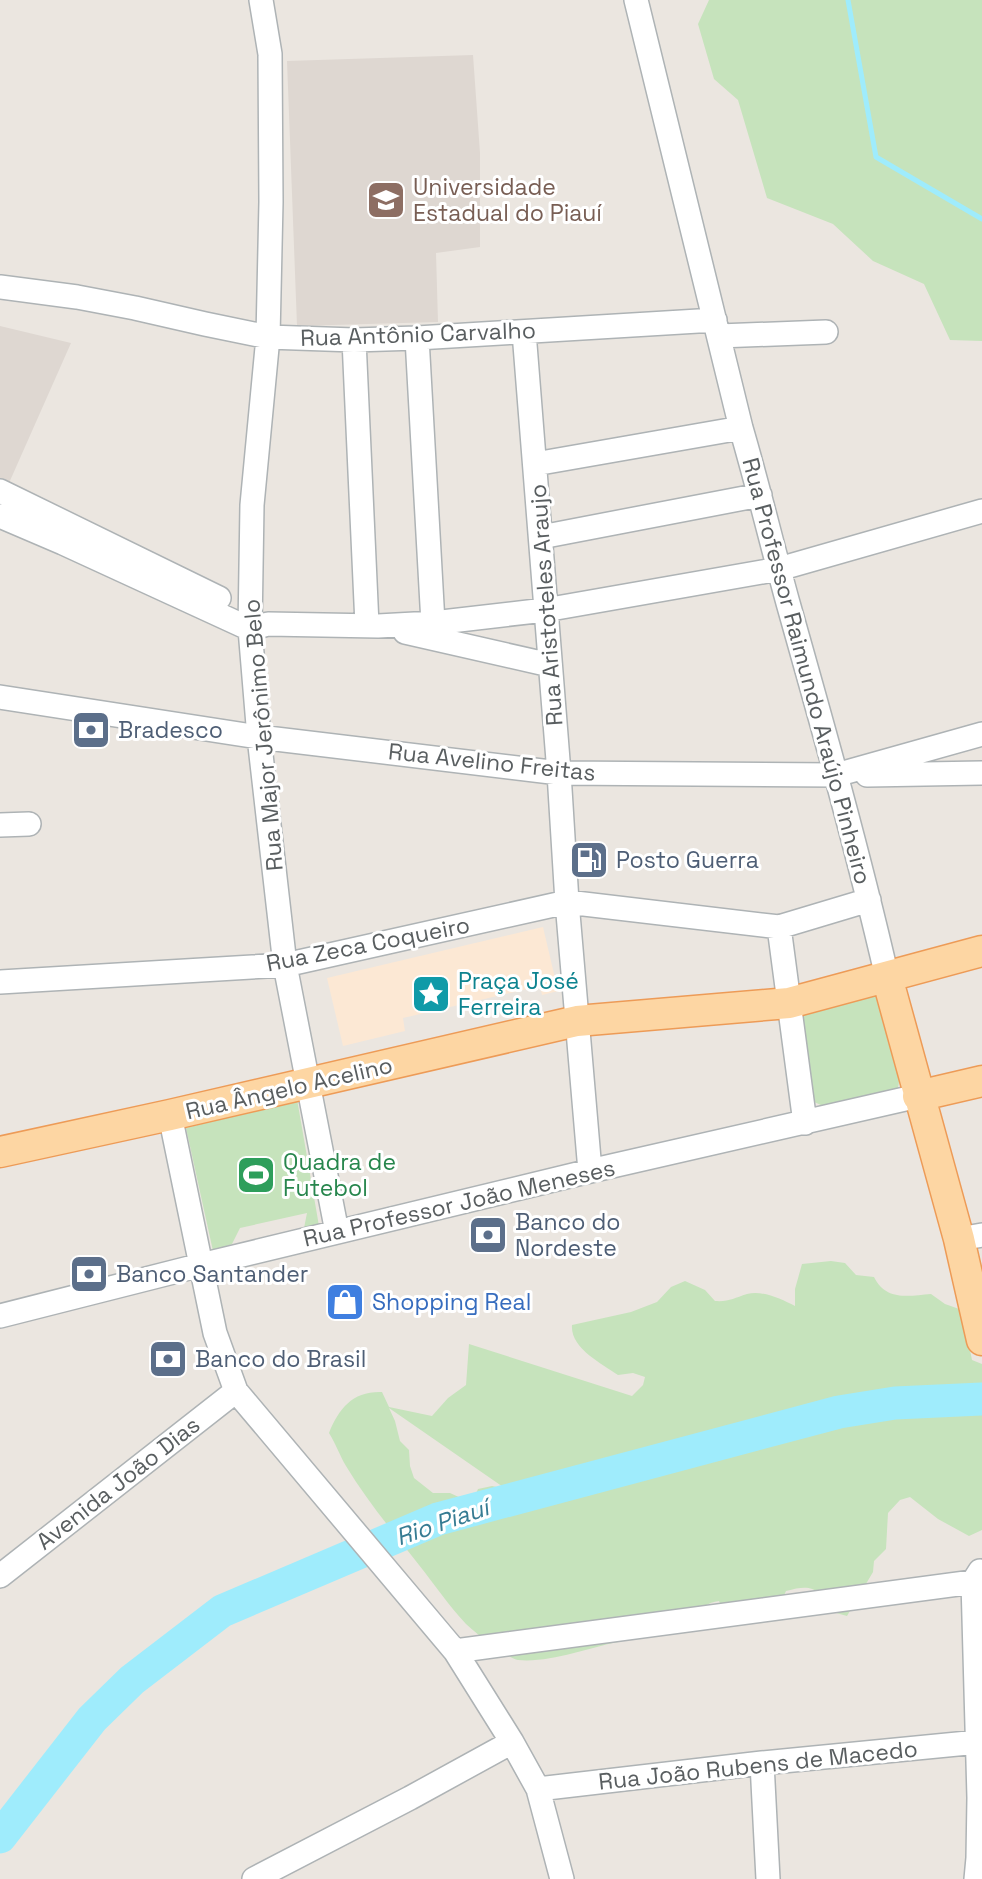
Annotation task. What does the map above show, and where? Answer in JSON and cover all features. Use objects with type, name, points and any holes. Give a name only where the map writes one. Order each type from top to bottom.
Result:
[{"type":"main road","name":"Rua Ângelo Acelino","points":[[0,1152],[577,1021],[789,1003],[982,951]]},
{"type":"main road","name":"Rua Professor Raimundo Araújo Pinheiro","points":[[887,977],[919,1096],[970,1237],[982,1340]]},
{"type":"main road","points":[[919,1096],[982,1081]]},
{"type":"street","name":"Rua Major Jerônimo Belo","points":[[261,0],[270,54],[271,202],[268,337],[253,505],[259,737],[285,965]]},
{"type":"street","name":"Rua Professor Raimundo Araújo Pinheiro","points":[[636,0],[741,428],[836,775],[887,977]]},
{"type":"street","name":"Rua Antônio Carvalho","points":[[0,287],[77,297],[268,337],[354,340],[524,332],[717,328],[826,332]]},
{"type":"street","name":"Rua Aristoteles Araujo","points":[[524,332],[590,1171]]},
{"type":"street","points":[[416,338],[433,623]]},
{"type":"street","points":[[354,340],[373,625]]},
{"type":"street","points":[[535,464],[741,428]]},
{"type":"street","points":[[0,491],[29,516],[256,622],[373,625],[433,623],[545,610],[779,569],[982,511]]},
{"type":"street","points":[[541,537],[760,495]]},
{"type":"street","points":[[0,516],[29,516]]},
{"type":"street","points":[[373,625],[550,666]]},
{"type":"street","name":"Rua Avelino Freitas","points":[[0,697],[259,737],[559,774],[836,775],[978,734]]},
{"type":"street","points":[[978,734],[982,767]]},
{"type":"street","points":[[836,775],[982,773]]},
{"type":"street","points":[[0,825],[29,824]]},
{"type":"street","points":[[805,1123],[779,927],[869,900]]},
{"type":"street","name":"Rua Zeca Coqueiro","points":[[0,982],[285,965],[567,902],[779,927]]},
{"type":"street","points":[[285,965],[337,1233]]},
{"type":"street","name":"Rua Professor João Meneses","points":[[1,1314],[590,1171],[919,1096]]},
{"type":"street","points":[[170,1115],[215,1333],[236,1391],[455,1651],[538,1789],[562,1879]]},
{"type":"street","name":"Avenida João Dias","points":[[0,1576],[236,1391]]},
{"type":"street","points":[[455,1651],[978,1575],[976,1879]]},
{"type":"street","points":[[254,1879],[290,1870],[512,1742]]},
{"type":"street","name":"Rua João Rubens de Macedo","points":[[538,1789],[978,1742]]},
{"type":"street","points":[[762,1763],[768,1879]]},
{"type":"shaded area","name":"Universidade Estadual do Piauí","points":[[473,55],[480,153],[480,247],[436,253],[438,322],[297,326],[287,61]]},
{"type":"shaded area","points":[[0,326],[71,343],[9,483],[0,479]]},
{"type":"shaded area","points":[[543,927],[558,991],[542,995],[540,986],[403,1018],[405,1031],[343,1046],[327,978]]},
{"type":"green space","points":[[709,0],[982,0],[982,341],[950,340],[924,284],[873,261],[833,224],[767,198],[738,100],[714,79],[698,24]]},
{"type":"green space","points":[[878,993],[897,1057],[897,1090],[823,1106],[812,1101],[801,1014]]},
{"type":"green space","points":[[297,1099],[319,1226],[304,1228],[307,1213],[240,1228],[232,1244],[213,1251],[186,1128]]},
{"type":"green space","points":[[831,1261],[845,1263],[856,1275],[874,1277],[879,1285],[891,1293],[906,1296],[931,1294],[945,1304],[962,1310],[972,1360],[982,1364],[982,1530],[969,1536],[938,1519],[910,1497],[900,1500],[888,1513],[886,1549],[874,1561],[873,1572],[847,1616],[829,1611],[818,1592],[802,1588],[786,1591],[781,1602],[724,1612],[719,1601],[711,1603],[673,1632],[666,1634],[630,1639],[543,1659],[518,1660],[477,1633],[454,1610],[363,1492],[329,1433],[337,1416],[348,1403],[372,1392],[382,1392],[389,1407],[432,1416],[448,1398],[466,1385],[469,1344],[632,1396],[643,1385],[645,1377],[633,1373],[618,1375],[596,1360],[576,1341],[572,1325],[631,1312],[657,1302],[671,1287],[685,1281],[705,1290],[715,1301],[759,1293],[795,1306],[795,1289],[802,1264]],"holes":[[[389,1408],[506,1489],[492,1486],[478,1489],[469,1510],[463,1499],[450,1493],[433,1493],[414,1478],[409,1450],[400,1441]]]},
{"type":"waterway","points":[[848,0],[876,157],[982,219]]},
{"type":"waterway","name":"Rio Piauí","points":[[0,1837],[92,1719],[132,1680],[222,1611],[438,1519],[839,1412],[895,1403],[982,1399]]},
{"type":"place","name":"Universidade Estadual do Piauí","points":[[386,200]]},
{"type":"place","name":"Bradesco","points":[[91,730]]},
{"type":"place","name":"Posto Guerra","points":[[589,860]]},
{"type":"place","name":"Praça José Ferreira","points":[[431,994]]},
{"type":"place","name":"Quadra de Futebol","points":[[256,1175]]},
{"type":"place","name":"Banco do Nordeste","points":[[488,1235]]},
{"type":"place","name":"Banco Santander","points":[[89,1274]]},
{"type":"place","name":"Shopping Real","points":[[345,1302]]},
{"type":"place","name":"Banco do Brasil","points":[[168,1359]]}]
